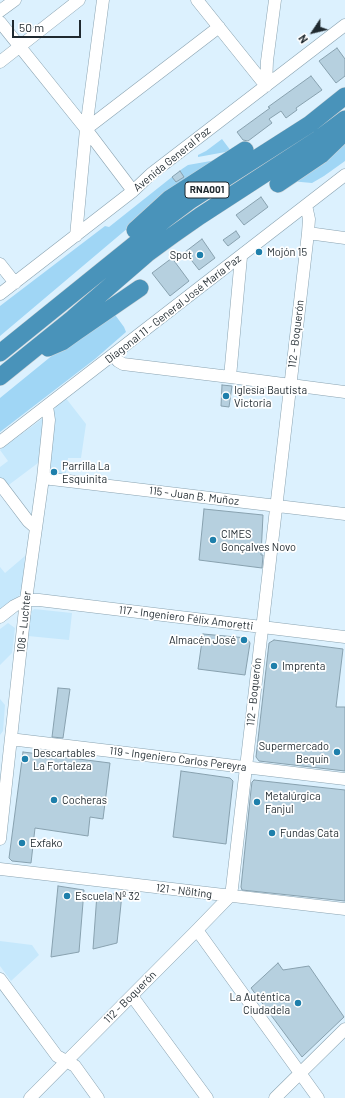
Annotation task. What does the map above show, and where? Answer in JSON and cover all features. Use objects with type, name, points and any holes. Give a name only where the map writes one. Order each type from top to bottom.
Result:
[{"type":"highway","name":"RNA001","points":[[3,351],[167,218],[196,197],[310,124],[345,96]]},
{"type":"highway","name":"RNA001","points":[[7,372],[73,318],[147,254],[200,216],[317,140],[345,119]]},
{"type":"highway","points":[[278,184],[320,155],[345,132]]},
{"type":"highway","points":[[75,292],[139,226],[169,199],[245,150]]},
{"type":"highway","points":[[7,372],[62,342],[140,288]]},
{"type":"street","points":[[0,11],[14,0]]},
{"type":"street","points":[[0,62],[79,0]]},
{"type":"street","points":[[76,236],[86,129],[103,0]]},
{"type":"street","points":[[197,0],[266,86]]},
{"type":"street","points":[[266,86],[267,61],[275,0]]},
{"type":"street","points":[[0,22],[86,129],[133,191]]},
{"type":"street","name":"Avenida General Paz","points":[[0,294],[133,191],[151,174],[345,25]]},
{"type":"street","points":[[86,129],[219,27]]},
{"type":"street","name":"Diagonal 11 - General José María Paz","points":[[0,442],[345,176]]},
{"type":"street","name":"112 - Boquerón","points":[[30,1098],[230,896],[308,233],[309,219],[306,205]]},
{"type":"street","points":[[308,233],[345,238]]},
{"type":"street","points":[[230,377],[241,257]]},
{"type":"street","points":[[0,264],[15,283]]},
{"type":"street","points":[[113,355],[123,364],[345,392]]},
{"type":"street","name":"108 - Luchter","points":[[0,839],[26,600],[43,478],[49,420],[47,406]]},
{"type":"street","name":"115 - Juan B. Muñoz","points":[[43,478],[345,514]]},
{"type":"street","points":[[0,484],[28,521],[36,528]]},
{"type":"street","points":[[0,617],[14,606],[26,600]]},
{"type":"street","name":"117 - Ingeniero Félix Amoretti","points":[[26,600],[39,600],[345,637]]},
{"type":"street","name":"119 - Ingeniero Carlos Pereyra","points":[[11,741],[18,740],[345,779]]},
{"type":"street","points":[[8,767],[0,753],[11,741]]},
{"type":"street","name":"121 - Nölting","points":[[0,869],[345,909]]},
{"type":"street","points":[[197,930],[318,1098]]},
{"type":"street","points":[[0,979],[56,1056],[75,1066],[98,1098]]},
{"type":"street","points":[[132,996],[207,1098]]},
{"type":"street","points":[[275,1098],[345,1028]]},
{"type":"shaded area","points":[[222,139],[231,151],[198,157],[198,155]]},
{"type":"shaded area","points":[[345,141],[345,161],[312,183],[290,181]]},
{"type":"shaded area","points":[[222,159],[135,222],[0,336],[0,306],[105,226],[109,227],[188,165]]},
{"type":"shaded area","points":[[113,312],[126,332],[95,359],[0,432],[0,398],[54,354]]},
{"type":"shaded area","points":[[65,397],[86,424],[81,458],[68,458],[65,480],[47,473],[54,410]]},
{"type":"shaded area","points":[[42,419],[42,460],[6,487],[0,479],[0,467],[8,461],[0,450]]},
{"type":"shaded area","points":[[25,556],[22,591],[19,596],[0,610],[0,567],[5,573]]},
{"type":"shaded area","points":[[34,609],[72,613],[69,640],[28,636],[31,612]]},
{"type":"shaded area","points":[[8,623],[15,628],[12,653],[0,665],[0,629]]},
{"type":"shaded area","points":[[0,699],[5,705],[3,731],[0,735]]},
{"type":"shaded area","points":[[0,941],[32,945],[39,955],[11,981],[0,966]]},
{"type":"building","points":[[337,48],[345,59],[345,76],[336,83],[319,61]]},
{"type":"building","points":[[311,76],[322,90],[296,108],[297,110],[286,118],[281,111],[269,119],[272,123],[248,141],[243,140],[237,132],[270,108],[268,107]]},
{"type":"building","points":[[180,171],[184,177],[176,182],[172,177]]},
{"type":"building","points":[[261,197],[268,207],[244,225],[236,215]]},
{"type":"building","points":[[236,231],[240,237],[228,246],[223,240]]},
{"type":"building","name":"Spot","points":[[202,239],[215,258],[199,270],[185,252]]},
{"type":"building","points":[[172,258],[189,281],[170,296],[152,273]]},
{"type":"building","name":"Iglesia Bautista Victoria","points":[[222,385],[232,386],[229,407],[221,406]]},
{"type":"building","name":"CIMES Gonçalves Novo","points":[[204,509],[263,515],[261,555],[263,555],[262,568],[199,560]]},
{"type":"building","points":[[203,634],[247,638],[250,643],[245,675],[198,669]]},
{"type":"building","points":[[274,640],[343,649],[336,707],[345,707],[345,771],[259,761],[256,757],[269,643]]},
{"type":"building","points":[[58,688],[70,689],[63,738],[52,737]]},
{"type":"building","points":[[23,752],[110,763],[103,819],[90,817],[88,836],[35,828],[31,863],[12,861],[9,858]]},
{"type":"building","points":[[181,771],[230,778],[233,781],[226,844],[173,837]]},
{"type":"building","points":[[254,780],[345,790],[345,901],[242,890],[241,887],[251,790],[252,782]]},
{"type":"building","points":[[58,886],[84,890],[79,952],[51,957]]},
{"type":"building","points":[[97,894],[122,894],[117,943],[93,949]]},
{"type":"building","name":"La Auténtica Ciudadela","points":[[278,963],[283,970],[309,966],[344,1017],[302,1057],[251,988]]},
{"type":"place","name":"Mojón 15","points":[[259,252]]},
{"type":"place","name":"Spot","points":[[200,255]]},
{"type":"place","name":"Iglesia Bautista Victoria","points":[[226,396]]},
{"type":"place","name":"Parrilla La Esquinita","points":[[54,472]]},
{"type":"place","name":"CIMES Gonçalves Novo","points":[[213,540]]},
{"type":"place","name":"Almacén José","points":[[244,640]]},
{"type":"place","name":"Imprenta","points":[[274,666]]},
{"type":"place","name":"Supermercado Bequín","points":[[337,752]]},
{"type":"place","name":"Descartables La Fortaleza","points":[[25,759]]},
{"type":"place","name":"Cocheras","points":[[54,800]]},
{"type":"place","name":"Metalúrgica Fanjul","points":[[257,802]]},
{"type":"place","name":"Fundas Cata","points":[[272,833]]},
{"type":"place","name":"Exfako","points":[[22,843]]},
{"type":"place","name":"Escuela Nº 32","points":[[67,896]]},
{"type":"place","name":"La Auténtica Ciudadela","points":[[298,1003]]}]
